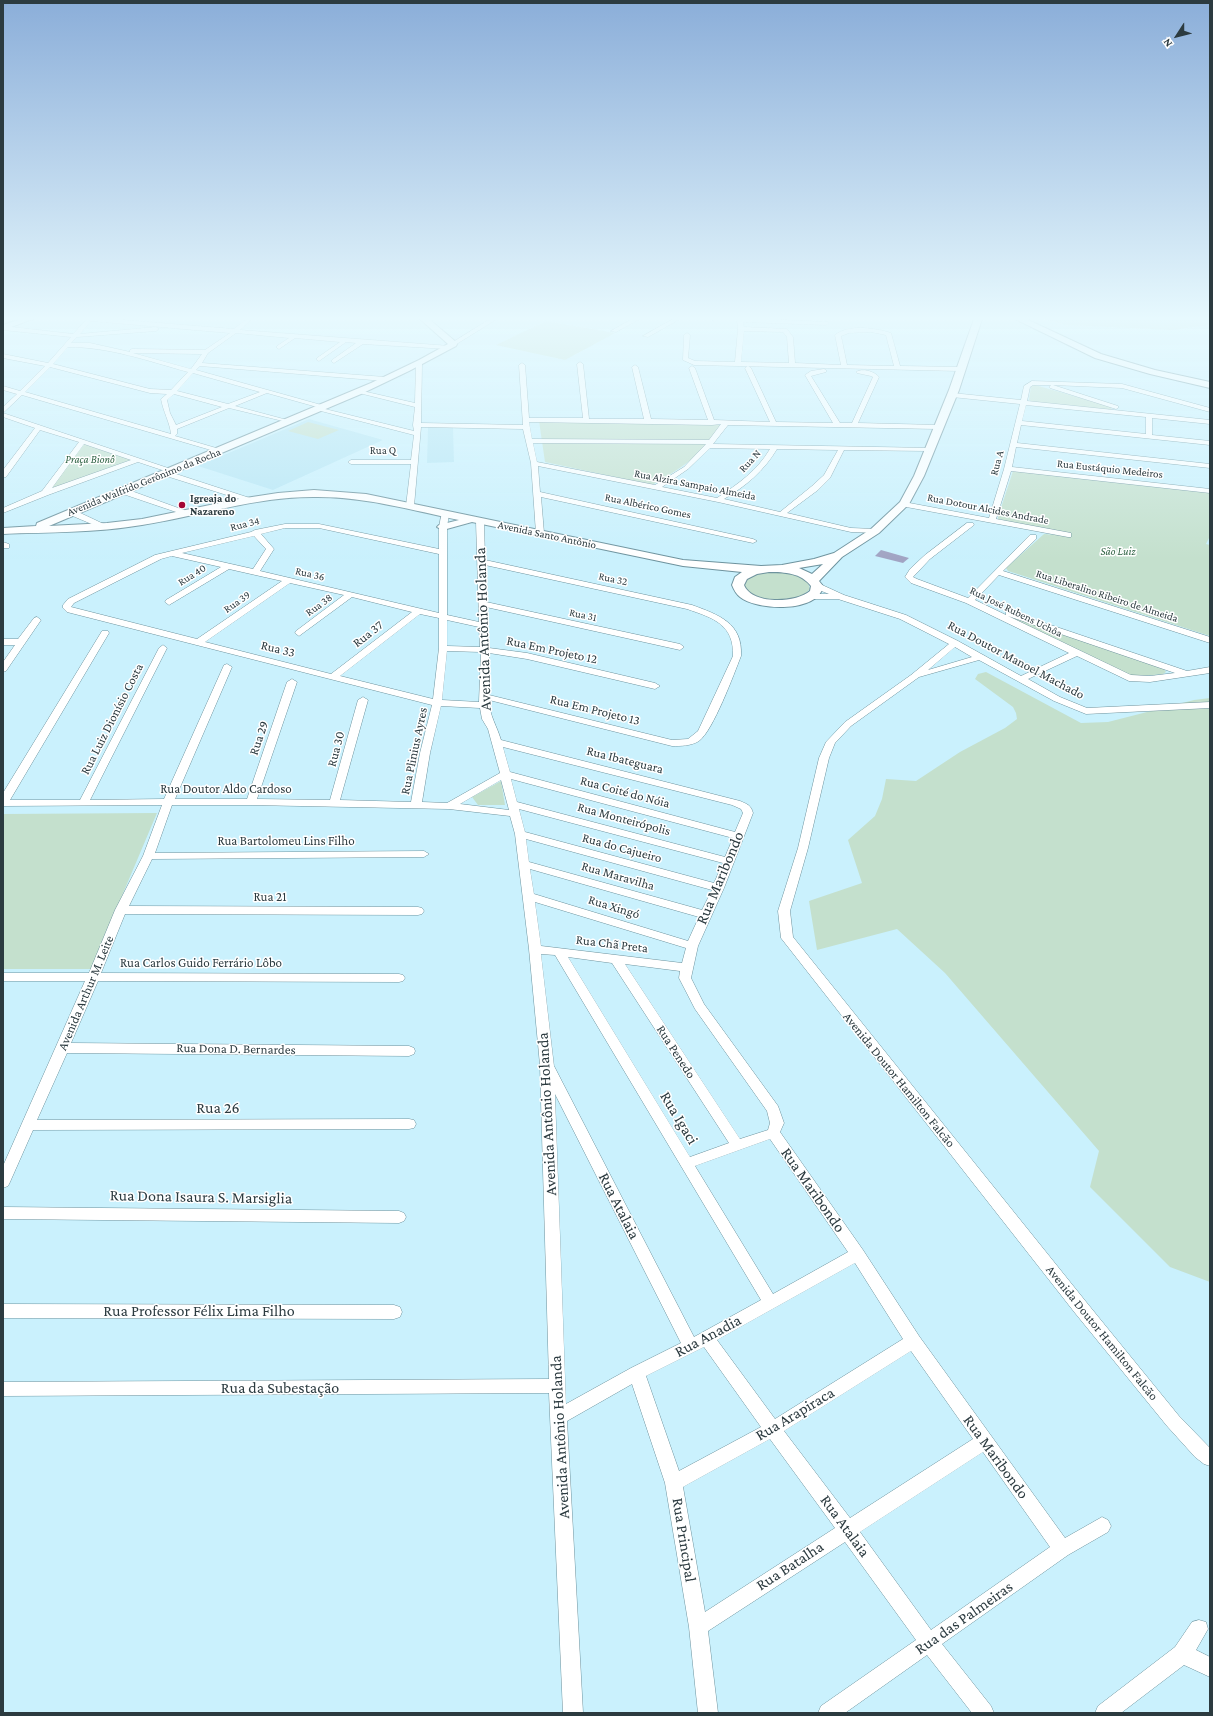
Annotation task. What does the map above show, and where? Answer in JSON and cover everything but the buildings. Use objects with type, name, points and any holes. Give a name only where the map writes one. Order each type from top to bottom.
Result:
[{"type":"street","points":[[3,411],[14,399]]},
{"type":"street","points":[[41,399],[221,450]]},
{"type":"street","points":[[164,399],[167,413],[174,428],[174,437]]},
{"type":"street","points":[[201,399],[289,422]]},
{"type":"street","points":[[174,428],[247,399]]},
{"type":"street","points":[[290,399],[417,434]]},
{"type":"street","name":"Avenida Walfrido Gerônimo da Rocha","points":[[5,539],[31,529],[51,525],[71,512],[342,399]]},
{"type":"street","points":[[388,399],[418,406]]},
{"type":"street","points":[[410,506],[415,462],[418,399]]},
{"type":"street","points":[[524,399],[526,424],[534,463],[538,494],[540,533]]},
{"type":"street","points":[[584,399],[586,420]]},
{"type":"street","points":[[643,399],[648,421]]},
{"type":"street","points":[[704,399],[712,423]]},
{"type":"street","points":[[762,399],[774,424]]},
{"type":"street","points":[[822,399],[837,424]]},
{"type":"street","points":[[854,425],[866,399]]},
{"type":"street","points":[[779,568],[816,562],[838,555],[875,531],[904,504],[920,476],[929,449],[950,399]]},
{"type":"street","name":"Rua A","points":[[992,521],[1008,468],[1024,399]]},
{"type":"street","points":[[1025,399],[1149,416],[1210,422]]},
{"type":"street","points":[[1091,399],[1139,414]]},
{"type":"street","points":[[1170,399],[1210,410]]},
{"type":"street","points":[[3,415],[139,459],[169,472],[252,500]]},
{"type":"street","points":[[1149,416],[1149,436]]},
{"type":"street","points":[[416,425],[526,424],[586,420],[938,427]]},
{"type":"street","points":[[655,488],[686,468],[710,444],[726,423]]},
{"type":"street","points":[[1018,423],[1210,443]]},
{"type":"street","points":[[3,475],[39,427]]},
{"type":"street","points":[[45,493],[83,441]]},
{"type":"street","points":[[529,441],[929,449]]},
{"type":"street","points":[[1013,445],[1210,466]]},
{"type":"street","name":"Rua N","points":[[718,500],[757,473],[768,460],[775,447]]},
{"type":"street","points":[[782,514],[815,488],[827,476],[842,448]]},
{"type":"street","points":[[3,511],[45,493],[139,459]]},
{"type":"street","name":"Rua Q","points":[[351,462],[415,462]]},
{"type":"street","name":"Rua Alzira Sampaio Almeida","points":[[534,463],[718,500],[851,530],[875,531]]},
{"type":"street","name":"Rua Eustáquio Medeiros","points":[[1008,468],[1210,491]]},
{"type":"street","points":[[123,491],[188,513]]},
{"type":"street","name":"Avenida Santo Antônio","points":[[51,525],[104,526],[142,522],[252,500],[295,494],[317,493],[366,497],[683,563],[722,574],[738,584],[740,590],[746,595],[756,600],[769,603],[809,601]]},
{"type":"street","name":"Rua Albérico Gomes","points":[[538,494],[754,541]]},
{"type":"street","name":"Rua Dotour Alcides Andrade","points":[[904,504],[1068,535]]},
{"type":"street","points":[[71,512],[104,526]]},
{"type":"street","points":[[437,703],[443,648],[443,528],[445,514]]},
{"type":"street","points":[[443,528],[477,520]]},
{"type":"street","name":"Avenida Antônio Holanda","points":[[477,520],[481,562],[485,650],[484,700],[487,719],[497,742],[515,809],[520,834],[535,949],[547,1065],[558,1417],[573,1713]]},
{"type":"street","name":"Rua José Rubens Uchôa","points":[[970,525],[920,563],[912,571],[909,577],[914,581],[969,601],[1076,654],[1129,678],[1150,679],[1187,673]]},
{"type":"street","name":"Rua 34","points":[[67,608],[67,605],[71,601],[143,564],[171,554],[285,526],[318,526],[443,552]]},
{"type":"street","name":"Rua Alzira Sampaio Almeida","points":[[851,530],[864,538]]},
{"type":"street","points":[[255,573],[270,549],[256,532]]},
{"type":"street","points":[[1033,537],[969,601],[1187,673],[1210,670]]},
{"type":"street","name":"Rua 36","points":[[171,554],[483,625]]},
{"type":"street","points":[[809,601],[816,592],[815,583],[838,555]]},
{"type":"street","name":"Rua 32","points":[[481,562],[689,607],[708,614],[723,623],[734,633],[737,643],[737,656],[705,728],[699,736]]},
{"type":"street","name":"Avenida Santo Antônio","points":[[683,563],[759,569],[779,568]]},
{"type":"street","name":"Rua 40","points":[[169,602],[226,566]]},
{"type":"street","points":[[779,568],[799,572],[815,583]]},
{"type":"street","points":[[738,584],[739,579],[744,575],[759,569]]},
{"type":"street","name":"Rua Liberalino Ribeiro de Almeida","points":[[998,572],[1210,640]]},
{"type":"street","name":"Rua 39","points":[[199,642],[288,580]]},
{"type":"street","name":"Rua Doutor Manoel Machado","points":[[815,583],[841,597],[903,618],[955,643],[1057,699],[1086,711],[1108,712],[1193,707],[1210,704]]},
{"type":"street","name":"Rua 38","points":[[299,633],[351,594]]},
{"type":"street","name":"Rua Doutor Manoel Machado","points":[[809,601],[841,597]]},
{"type":"street","name":"Rua 31","points":[[482,604],[680,647]]},
{"type":"street","name":"Rua 33","points":[[67,608],[437,703],[484,700]]},
{"type":"street","name":"Rua 37","points":[[334,676],[418,611]]},
{"type":"street","points":[[3,669],[37,620]]},
{"type":"street","points":[[3,803],[105,634]]},
{"type":"street","points":[[3,642],[21,642]]},
{"type":"street","name":"Avenida Doutor Hamilton Falcão","points":[[955,643],[914,677],[848,724],[831,742],[824,758],[803,848],[784,911],[787,938],[1081,1308],[1173,1421],[1201,1451],[1210,1458]]},
{"type":"street","name":"Rua Luiz Dionísio Costa","points":[[84,802],[163,648]]},
{"type":"street","name":"Rua Em Projeto 12","points":[[443,648],[485,650],[527,656],[655,686]]},
{"type":"street","points":[[1020,679],[1076,654]]},
{"type":"street","name":"Avenida Doutor Hamilton Falcão","points":[[914,677],[981,657]]},
{"type":"street","name":"Avenida Arthur M. Leite","points":[[3,1182],[93,978],[121,910],[148,856],[168,804],[227,667]]},
{"type":"street","name":"Rua 29","points":[[251,802],[292,682]]},
{"type":"street","name":"Rua 30","points":[[334,804],[363,700]]},
{"type":"street","name":"Rua Em Projeto 13","points":[[484,700],[672,743],[683,743],[699,736]]},
{"type":"street","name":"Rua Plinius Ayres","points":[[416,805],[425,753],[437,703]]},
{"type":"street","name":"Rua Ibateguara","points":[[497,742],[736,803],[746,807]]},
{"type":"street","points":[[449,806],[505,774]]},
{"type":"street","name":"Rua Coité do Nóia","points":[[505,774],[737,836]]},
{"type":"street","name":"Rua Doutor Aldo Cardoso","points":[[3,803],[84,802],[168,804],[251,802],[416,805],[515,809]]},
{"type":"street","name":"Rua Maribondo","points":[[746,807],[748,813],[737,836],[718,888],[692,946],[685,978],[699,1006],[773,1110],[777,1123],[773,1134],[858,1254],[913,1341],[1062,1549]]},
{"type":"street","name":"Rua Monteirópolis","points":[[515,809],[728,861]]},
{"type":"street","name":"Rua do Cajueiro","points":[[520,834],[718,888]]},
{"type":"street","name":"Rua Bartolomeu Lins Filho","points":[[148,856],[424,854]]},
{"type":"street","name":"Rua Maravilha","points":[[524,864],[705,915]]},
{"type":"street","name":"Rua Xingó","points":[[528,896],[692,946]]},
{"type":"street","name":"Rua 21","points":[[121,910],[418,911]]},
{"type":"street","name":"Rua Chã Preta","points":[[535,949],[686,968]]},
{"type":"street","name":"Rua Igaci","points":[[558,951],[770,1302]]},
{"type":"street","name":"Rua Penedo","points":[[616,958],[737,1145]]},
{"type":"street","name":"Rua Carlos Guido Ferrário Lôbo","points":[[3,977],[399,978]]},
{"type":"street","name":"Rua Dona D. Bernardes","points":[[62,1048],[409,1051]]},
{"type":"street","name":"Rua Atalaia","points":[[547,1065],[699,1342],[773,1429],[929,1643],[984,1713]]},
{"type":"street","name":"Rua 26","points":[[28,1125],[409,1124]]},
{"type":"street","points":[[686,1164],[737,1145],[773,1134]]},
{"type":"street","name":"Rua Dona Isaura S. Marsiglia","points":[[3,1213],[399,1217]]},
{"type":"street","name":"Rua Anadia","points":[[558,1417],[637,1373],[699,1342],[858,1254]]},
{"type":"street","name":"Rua Professor Félix Lima Filho","points":[[3,1311],[394,1312]]},
{"type":"street","name":"Rua Arapiraca","points":[[674,1483],[773,1429],[913,1341]]},
{"type":"street","name":"Rua Principal","points":[[637,1373],[674,1483],[698,1627],[708,1713]]},
{"type":"street","name":"Rua da Subestação","points":[[3,1389],[557,1386]]},
{"type":"street","name":"Rua Batalha","points":[[698,1627],[984,1441]]},
{"type":"street","name":"Rua das Palmeiras","points":[[828,1713],[1062,1549],[1102,1526]]},
{"type":"street","points":[[1105,1713],[1182,1654],[1199,1629]]},
{"type":"street","points":[[1182,1654],[1210,1667]]},
{"type":"shaded area","points":[[309,419],[383,440],[273,490],[198,466]]},
{"type":"shaded area","points":[[428,427],[453,427],[454,462],[427,463]]},
{"type":"shaded area","points":[[881,550],[909,558],[903,563],[875,556]]},
{"type":"green space","points":[[1085,399],[1112,408],[1110,410],[1033,402],[1029,400]]},
{"type":"green space","points":[[539,421],[720,425],[708,444],[691,460],[652,485],[545,462]]},
{"type":"green space","points":[[308,422],[339,430],[318,439],[288,431]]},
{"type":"green space","name":"Praça Bionô","points":[[85,443],[133,459],[48,491]]},
{"type":"green space","name":"São Luiz","points":[[1013,471],[1210,492],[1210,536],[1206,544],[1210,545],[1210,636],[1008,571],[1006,568],[1044,534],[1060,535],[998,519]]},
{"type":"green space","points":[[769,571],[787,572],[799,576],[808,583],[810,589],[804,594],[784,600],[762,599],[753,595],[747,590],[744,582],[749,577]]},
{"type":"green space","points":[[1001,613],[1162,666],[1166,672],[1163,674],[1133,677]]},
{"type":"green space","points":[[986,672],[1081,723],[1108,722],[1194,700],[1210,698],[1210,1282],[1170,1267],[1090,1187],[1099,1151],[945,973],[897,929],[817,950],[809,901],[862,883],[848,840],[875,816],[882,799],[886,779],[916,781],[960,752],[1005,728],[1017,719],[1013,707],[975,679],[978,674]]},
{"type":"green space","points":[[501,781],[505,805],[478,805],[472,797]]},
{"type":"green space","points":[[157,813],[91,969],[3,969],[3,814]]},
{"type":"place","name":"Igreaja do Nazareno","points":[[182,505]]}]
